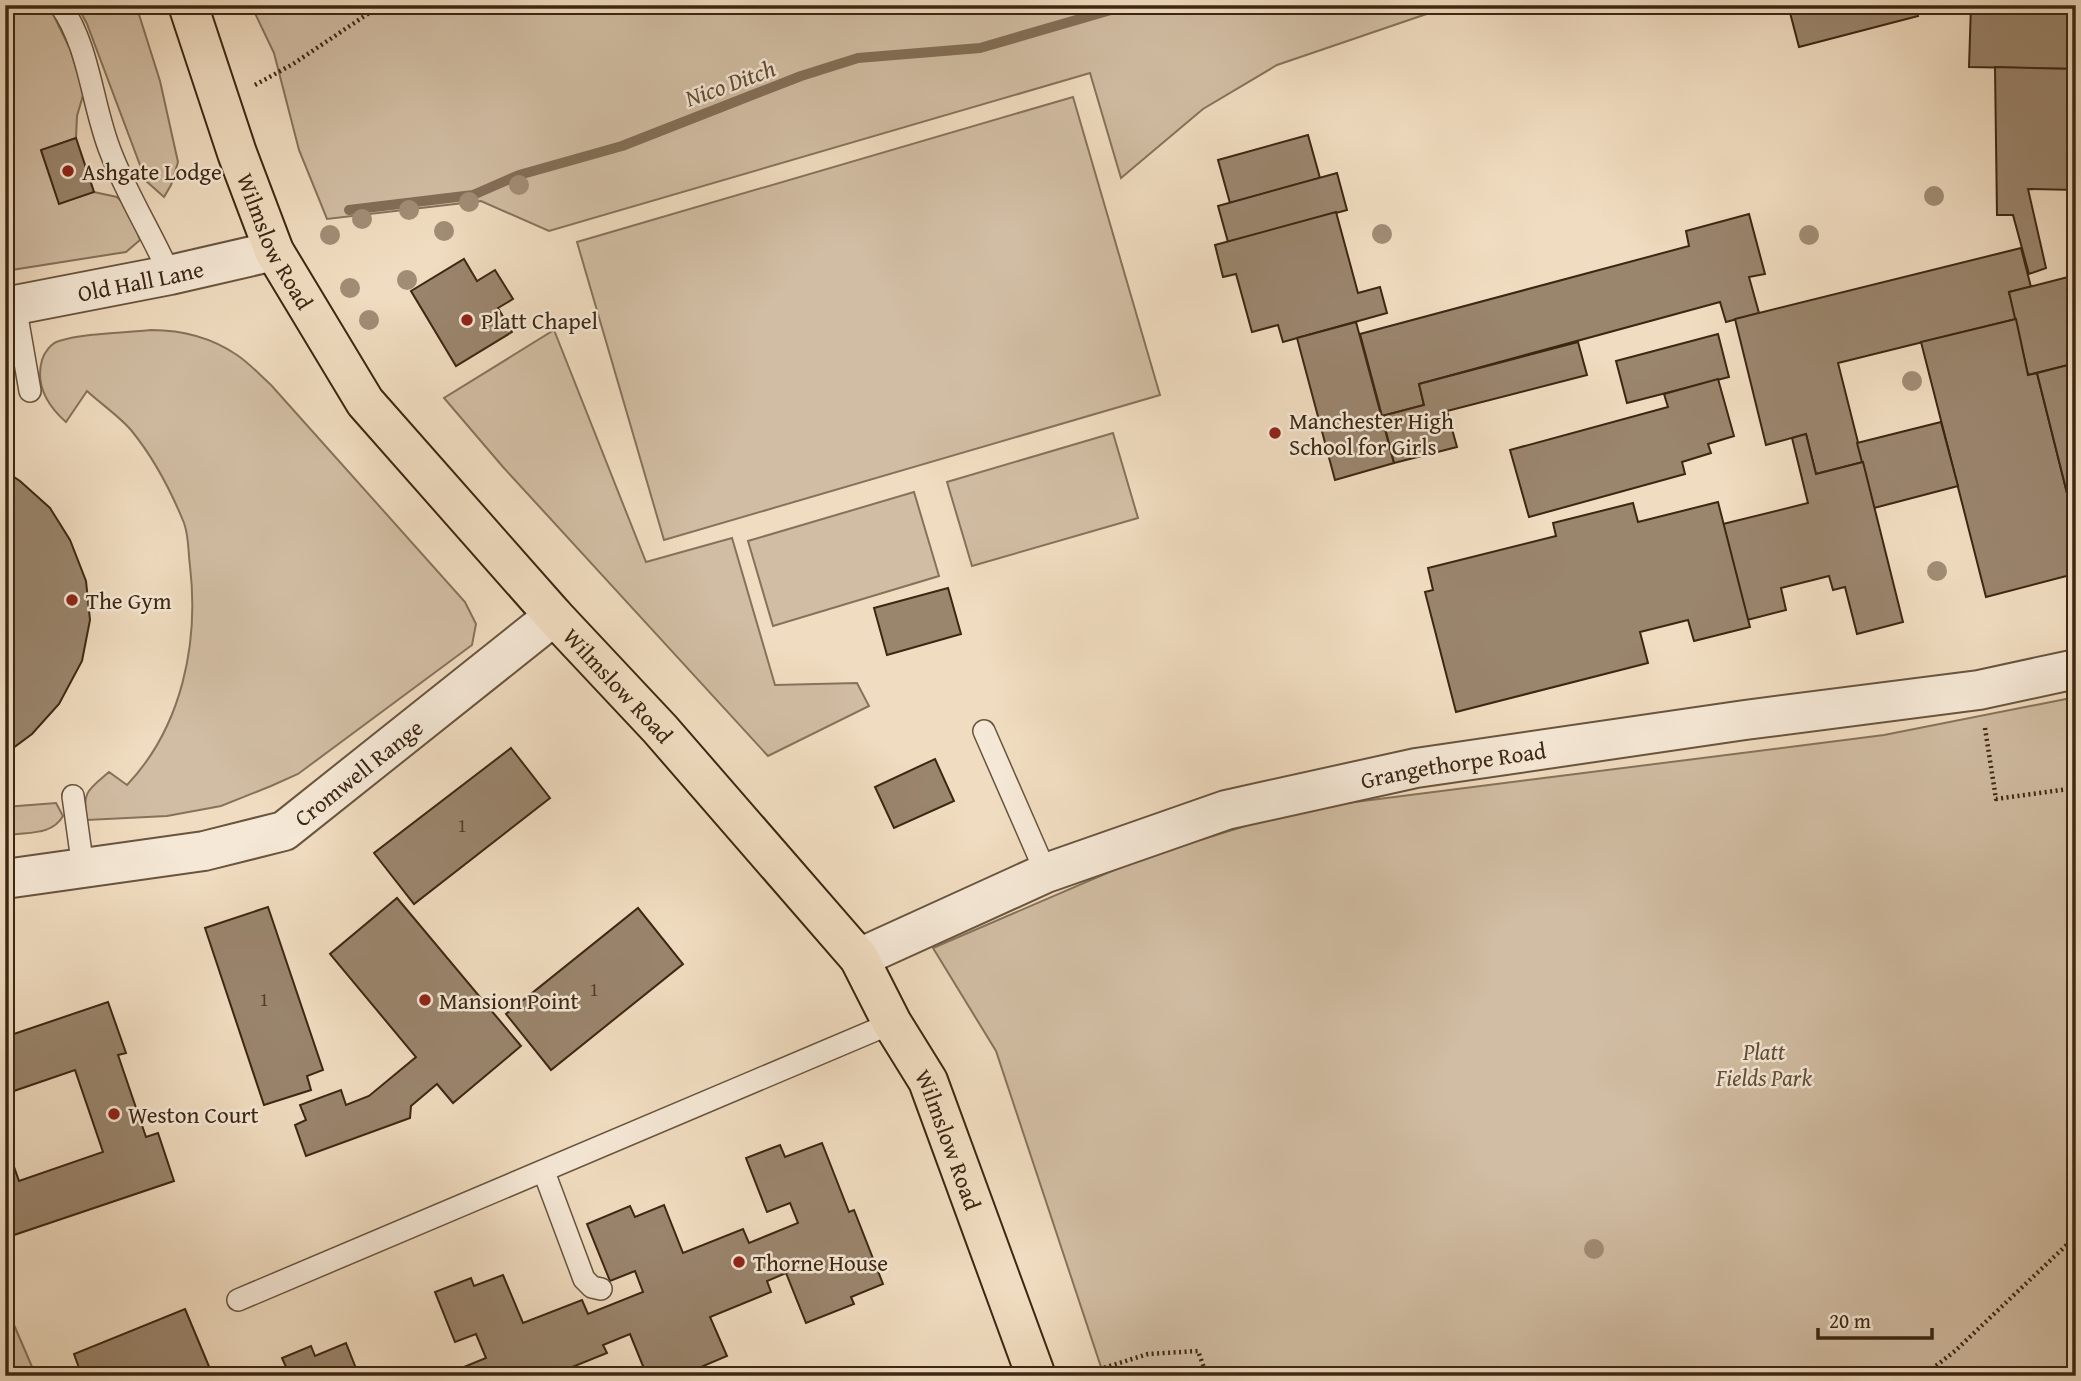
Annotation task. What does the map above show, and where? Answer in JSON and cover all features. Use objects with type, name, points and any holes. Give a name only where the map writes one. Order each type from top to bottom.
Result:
[{"type":"highway","name":"Wilmslow Road","points":[[188,5],[274,251],[365,402],[554,616],[660,729],[859,958],[892,1023],[928,1081],[1036,1376]]},
{"type":"street","name":"Old Hall Lane","points":[[10,306],[170,275],[274,251]]},
{"type":"street","name":"Cromwell Range","points":[[5,879],[204,851],[284,831],[554,616]]},
{"type":"street","name":"Grangethorpe Road","points":[[859,958],[1046,873],[1226,810],[1416,768],[1745,720],[1979,690],[2076,669]]},
{"type":"lane","points":[[60,5],[66,13],[83,55],[110,152],[170,275]]},
{"type":"lane","points":[[10,306],[30,391]]},
{"type":"lane","points":[[984,731],[1046,873]]},
{"type":"lane","points":[[73,796],[83,868]]},
{"type":"lane","points":[[238,1300],[892,1023]]},
{"type":"lane","points":[[544,1172],[584,1279],[592,1287],[601,1289]]},
{"type":"path","points":[[221,104],[293,64],[381,5]]},
{"type":"path","points":[[1979,690],[1996,799],[2076,788]]},
{"type":"path","points":[[1923,1376],[1955,1351],[2076,1236]]},
{"type":"path","points":[[1078,1376],[1148,1354],[1198,1351],[1207,1376]]},
{"type":"green space","points":[[5,5],[46,5],[52,12],[70,49],[84,92],[77,116],[76,138],[41,150],[59,203],[94,192],[117,197],[127,207],[140,240],[126,252],[5,271]]},
{"type":"green space","points":[[77,5],[136,5],[160,81],[178,162],[164,197],[146,181],[87,24]]},
{"type":"green space","points":[[251,5],[1453,5],[1277,65],[1203,109],[1121,178],[1090,73],[549,231],[481,201],[327,219],[299,150],[274,53]]},
{"type":"green space","points":[[1073,97],[1160,395],[664,540],[577,242]]},
{"type":"green space","points":[[151,330],[185,333],[207,340],[227,349],[250,365],[271,385],[465,602],[476,624],[472,645],[298,774],[221,806],[167,816],[87,820],[85,803],[88,792],[109,772],[127,785],[146,762],[173,711],[189,654],[192,625],[188,539],[184,523],[167,487],[147,451],[131,430],[87,391],[66,422],[45,394],[40,369],[46,351],[59,341]]},
{"type":"green space","points":[[554,330],[646,562],[732,538],[775,685],[857,683],[869,706],[768,756],[503,467],[444,398]]},
{"type":"green space","points":[[1113,433],[1138,518],[972,566],[947,482]]},
{"type":"green space","points":[[914,492],[939,576],[773,626],[748,541]]},
{"type":"green space","name":"Platt Fields Park","points":[[2076,697],[2076,1376],[1104,1376],[996,1051],[933,948],[1142,858],[1300,809],[1884,735]]},
{"type":"green space","points":[[56,803],[63,816],[52,827],[5,836],[5,807]]},
{"type":"green space","points":[[8,1311],[36,1376],[5,1376],[5,1313]]},
{"type":"building","points":[[1788,5],[1915,5],[1918,16],[1799,47]]},
{"type":"building","points":[[1971,5],[2076,5],[2076,69],[1969,67]]},
{"type":"building","points":[[1995,67],[2076,69],[2076,190],[2028,189],[2046,268],[2029,274],[2013,215],[1997,215]]},
{"type":"building","points":[[1308,135],[1320,178],[1230,203],[1218,160]]},
{"type":"building","name":"Ashgate Lodge","points":[[76,138],[94,192],[59,204],[41,150]]},
{"type":"building","points":[[1337,173],[1347,210],[1228,242],[1218,206]]},
{"type":"building","points":[[1336,212],[1358,293],[1380,287],[1387,313],[1283,342],[1278,325],[1252,332],[1236,274],[1223,277],[1215,245]]},
{"type":"building","points":[[1749,214],[1765,274],[1749,277],[1759,313],[1726,322],[1720,302],[1419,384],[1424,405],[1382,416],[1360,334],[1689,246],[1686,231]]},
{"type":"building","points":[[2021,248],[2031,287],[2009,292],[2016,319],[1838,363],[1863,462],[1816,474],[1806,434],[1766,445],[1735,319]]},
{"type":"building","name":"Platt Chapel","points":[[464,259],[477,281],[495,270],[513,299],[498,308],[512,332],[456,366],[411,291]]},
{"type":"building","points":[[2072,276],[2076,290],[2076,363],[2028,375],[2009,292]]},
{"type":"building","points":[[2016,319],[2028,375],[2037,373],[2076,529],[2076,545],[2067,546],[2074,574],[1986,597],[1921,342]]},
{"type":"building","points":[[1356,322],[1394,463],[1335,480],[1297,338]]},
{"type":"building","points":[[1718,334],[1729,377],[1627,403],[1616,361]]},
{"type":"building","points":[[1578,342],[1587,375],[1447,411],[1457,447],[1394,463],[1382,416],[1424,405],[1419,384]]},
{"type":"building","points":[[2076,363],[2076,529],[2037,373]]},
{"type":"building","points":[[1718,379],[1734,436],[1708,444],[1711,453],[1682,462],[1685,474],[1529,517],[1510,450],[1668,407],[1664,394]]},
{"type":"building","points":[[1941,422],[1958,486],[1874,508],[1857,443]]},
{"type":"building","points":[[1806,434],[1816,474],[1863,462],[1903,622],[1857,634],[1845,587],[1833,590],[1829,576],[1781,588],[1786,610],[1747,620],[1723,524],[1808,503],[1792,438]]},
{"type":"building","points":[[5,471],[50,508],[70,540],[86,581],[90,620],[82,661],[59,704],[32,734],[5,754]]},
{"type":"building","points":[[1718,502],[1750,627],[1694,641],[1688,620],[1640,632],[1648,663],[1456,712],[1425,592],[1433,590],[1428,568],[1556,536],[1553,523],[1633,503],[1638,522]]},
{"type":"building","points":[[948,588],[961,634],[887,655],[874,608]]},
{"type":"building","points":[[511,748],[550,798],[414,904],[374,853]]},
{"type":"building","points":[[935,759],[954,801],[894,828],[875,787]]},
{"type":"building","name":"Mansion Point","points":[[397,898],[521,1046],[453,1103],[437,1084],[411,1106],[410,1118],[306,1156],[295,1125],[306,1120],[300,1105],[341,1090],[346,1105],[369,1096],[416,1057],[330,954]]},
{"type":"building","points":[[268,907],[323,1070],[307,1076],[311,1090],[264,1105],[205,928]]},
{"type":"building","name":"Mansion Point","points":[[638,908],[683,964],[551,1070],[506,1014]]},
{"type":"building","name":"Weston Court","points":[[108,1002],[126,1053],[118,1055],[146,1137],[158,1133],[174,1181],[5,1238],[5,1141],[19,1181],[103,1152],[75,1070],[5,1094],[5,1037]]},
{"type":"building","name":"Thorne House","points":[[822,1143],[849,1212],[854,1210],[883,1284],[851,1297],[854,1304],[806,1323],[786,1273],[767,1281],[771,1292],[710,1317],[727,1356],[696,1369],[698,1376],[647,1376],[630,1334],[603,1345],[607,1353],[550,1376],[442,1376],[486,1358],[476,1334],[455,1342],[435,1292],[471,1278],[474,1286],[503,1275],[523,1323],[582,1300],[588,1314],[643,1292],[635,1271],[610,1281],[587,1224],[630,1206],[635,1217],[664,1205],[683,1253],[743,1229],[749,1243],[798,1223],[790,1203],[767,1212],[746,1158],[780,1145],[785,1157]]},
{"type":"building","points":[[185,1309],[213,1376],[150,1376],[149,1373],[144,1376],[82,1376],[74,1354]]},
{"type":"building","points":[[346,1343],[359,1376],[290,1376],[282,1358],[311,1346],[315,1356]]},
{"type":"waterway","name":"Nico Ditch","points":[[349,210],[473,195],[519,175],[622,146],[801,76],[858,58],[980,48],[1128,5]]},
{"type":"place","name":"Ashgate Lodge","points":[[68,171]]},
{"type":"place","name":"Platt Chapel","points":[[467,320]]},
{"type":"place","name":"Manchester High School for Girls","points":[[1275,433]]},
{"type":"place","name":"The Gym","points":[[72,600]]},
{"type":"place","name":"Mansion Point","points":[[425,1000]]},
{"type":"place","name":"Weston Court","points":[[114,1114]]},
{"type":"place","name":"Thorne House","points":[[739,1262]]}]
